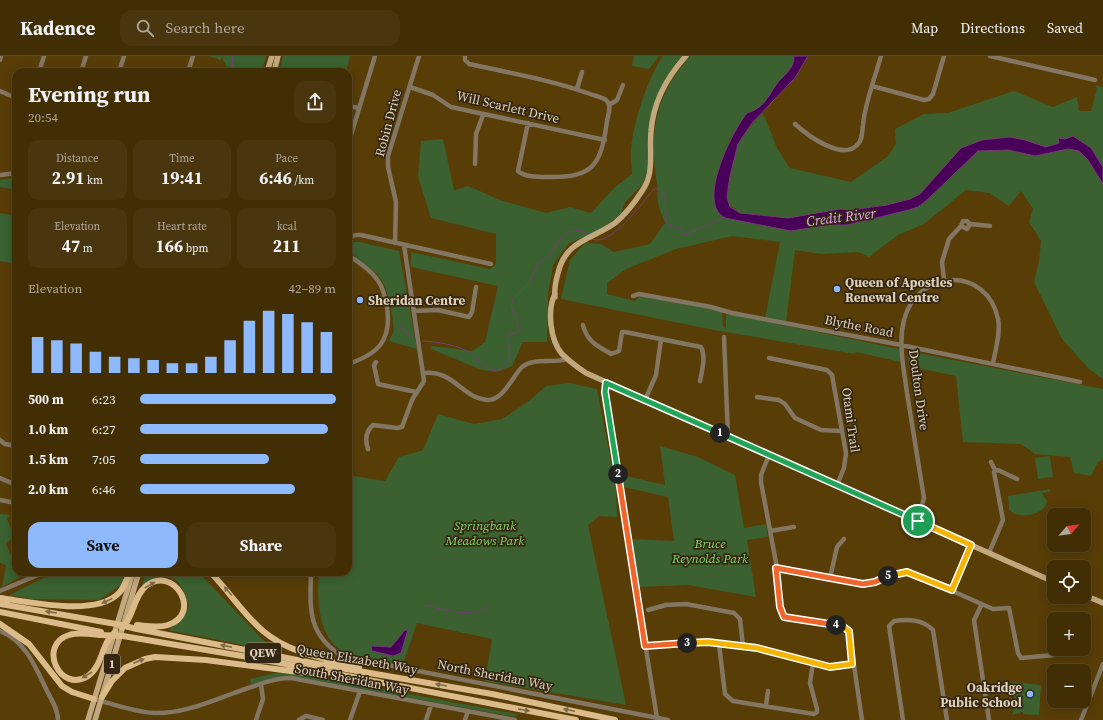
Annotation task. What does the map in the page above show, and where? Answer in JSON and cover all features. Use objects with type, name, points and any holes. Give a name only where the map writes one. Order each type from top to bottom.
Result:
[{"type":"highway","points":[[0,598],[76,607],[95,606],[106,602],[119,593],[130,576]]},
{"type":"highway","points":[[214,576],[262,630],[276,641],[298,651],[388,675]]},
{"type":"highway","points":[[137,627],[119,630],[100,634],[72,634],[60,640],[54,649],[53,655],[55,666],[60,673],[74,679],[89,676],[96,668],[109,637],[119,630],[128,623],[138,598],[147,586],[153,583],[166,582],[180,591],[184,604],[183,611],[176,621],[159,627],[137,627]]},
{"type":"highway","name":"Queen Elizabeth Way","points":[[0,604],[103,621],[134,638],[254,658],[576,720]]},
{"type":"highway","points":[[0,612],[100,634]]},
{"type":"highway","points":[[0,624],[29,644],[62,686],[72,692],[94,699]]},
{"type":"highway","name":"Queen Elizabeth Way","points":[[137,627],[322,665],[388,675],[492,694],[615,720]]},
{"type":"highway","points":[[102,699],[112,681],[126,668],[145,659],[155,657],[206,660],[324,675],[332,674]]},
{"type":"main road","points":[[268,68],[272,56]]},
{"type":"main road","points":[[275,68],[278,56]]},
{"type":"main road","points":[[686,56],[666,82],[653,117],[650,173],[646,185],[622,216],[608,227],[586,238],[567,252],[560,265],[555,294],[554,329],[566,357],[586,373],[606,383],[1047,579]]},
{"type":"main road","name":"1","points":[[102,699],[131,576]]},
{"type":"main road","name":"1","points":[[94,699],[138,576]]},
{"type":"main road","points":[[1091,598],[1103,603]]},
{"type":"main road","points":[[88,720],[94,699]]},
{"type":"main road","points":[[95,720],[102,699]]},
{"type":"street","points":[[0,60],[2,56]]},
{"type":"street","points":[[40,68],[44,56]]},
{"type":"street","points":[[82,68],[86,56]]},
{"type":"street","points":[[120,68],[124,56]]},
{"type":"street","points":[[189,68],[193,56]]},
{"type":"street","points":[[352,132],[375,56]]},
{"type":"street","name":"Robin Drive","points":[[395,243],[396,202],[388,167],[388,156],[419,56]]},
{"type":"street","points":[[465,56],[465,60],[469,64],[577,90],[606,100],[609,104]]},
{"type":"street","points":[[796,124],[805,133],[835,149],[853,148],[860,142],[872,86],[881,56]]},
{"type":"street","points":[[872,86],[924,100],[929,99],[933,94],[944,56]]},
{"type":"street","points":[[990,56],[1007,58],[1095,80]]},
{"type":"street","points":[[577,90],[582,72]]},
{"type":"street","points":[[609,104],[617,100],[623,85]]},
{"type":"street","name":"Will Scarlett Drive","points":[[410,87],[435,97],[451,107],[604,140]]},
{"type":"street","points":[[0,91],[12,96]]},
{"type":"street","points":[[528,123],[518,171],[522,174],[545,177],[566,178],[579,175],[591,168],[600,157],[609,104]]},
{"type":"street","points":[[352,107],[359,108]]},
{"type":"street","points":[[475,164],[476,134],[483,114]]},
{"type":"street","points":[[0,175],[12,174]]},
{"type":"street","points":[[944,280],[942,262],[949,239],[961,226],[967,229],[970,224],[990,226]]},
{"type":"street","points":[[352,236],[361,235],[491,264]]},
{"type":"street","points":[[368,448],[365,441],[370,428],[376,424],[397,428],[402,427],[409,406],[416,392],[423,385],[424,372],[404,245]]},
{"type":"street","points":[[352,258],[362,265],[381,285],[388,317],[385,338],[380,346],[373,354],[352,362]]},
{"type":"street","name":"Doulton Drive","points":[[918,521],[924,498],[901,345],[905,316],[915,298],[928,286],[944,280],[960,280],[967,282],[976,286],[989,297],[999,320],[993,364]]},
{"type":"street","points":[[414,311],[438,310],[468,317],[472,312],[476,287]]},
{"type":"street","name":"Blythe Road","points":[[633,296],[639,294],[711,307],[732,313],[901,345],[1080,382]]},
{"type":"street","points":[[583,326],[585,335],[592,343],[611,354],[619,351],[622,332],[700,347],[702,351],[703,369],[700,381]]},
{"type":"street","points":[[724,337],[728,437]]},
{"type":"street","points":[[645,400],[656,375],[661,339]]},
{"type":"street","points":[[424,372],[442,374],[480,398],[492,400],[498,397],[523,366],[537,362],[560,361],[566,357]]},
{"type":"street","name":"Otami Trail","points":[[769,358],[830,372],[834,378],[845,460],[842,474],[837,485]]},
{"type":"street","points":[[376,362],[374,365],[378,384],[416,392]]},
{"type":"street","points":[[606,383],[605,392],[657,718]]},
{"type":"street","points":[[757,397],[779,400],[785,404],[795,418],[821,430],[842,431]]},
{"type":"street","points":[[0,440],[5,444],[12,445]]},
{"type":"street","points":[[769,455],[761,475],[776,568],[780,607],[784,617],[846,628],[849,631],[852,664],[862,720]]},
{"type":"street","points":[[989,553],[1003,520],[1000,496],[996,486],[995,470],[991,462]]},
{"type":"street","points":[[995,470],[1000,470],[1017,479]]},
{"type":"street","points":[[0,478],[12,483]]},
{"type":"street","points":[[0,500],[12,503]]},
{"type":"street","points":[[770,531],[794,527]]},
{"type":"street","points":[[830,578],[837,547],[844,539]]},
{"type":"street","points":[[952,590],[971,545]]},
{"type":"street","points":[[776,568],[863,584],[875,582],[892,574],[907,572],[952,590],[993,609],[1009,608],[1018,653],[1021,658],[1047,656]]},
{"type":"street","points":[[0,591],[36,576]]},
{"type":"street","name":"North Sheridan Way","points":[[311,576],[314,625],[326,645],[342,656],[668,720]]},
{"type":"street","points":[[648,610],[666,605],[686,604],[734,613],[740,619],[743,646]]},
{"type":"street","points":[[982,604],[974,620],[989,720]]},
{"type":"street","points":[[903,720],[889,626],[894,621],[911,619],[929,626],[933,630],[947,720]]},
{"type":"street","points":[[0,631],[14,640],[26,652],[54,705],[58,720]]},
{"type":"street","points":[[645,646],[708,642],[757,648],[830,667],[852,664]]},
{"type":"street","points":[[719,644],[724,689],[727,697],[732,701],[811,714],[817,712],[810,683],[813,663]]},
{"type":"street","points":[[1081,720],[1103,664]]},
{"type":"street","name":"South Sheridan Way","points":[[94,699],[102,699],[137,710],[164,713],[194,707],[275,679],[290,678],[515,720]]},
{"type":"street","points":[[256,720],[263,699],[261,684]]},
{"type":"street","points":[[766,706],[768,690]]},
{"type":"street","points":[[350,720],[360,691]]},
{"type":"street","points":[[426,720],[431,705]]},
{"type":"street","points":[[465,720],[468,711]]},
{"type":"street","points":[[299,720],[306,716],[323,720]]},
{"type":"green space","points":[[208,56],[266,56],[263,68],[227,68],[222,57],[221,60]]},
{"type":"green space","points":[[283,56],[350,56],[347,68],[280,68]]},
{"type":"green space","points":[[634,56],[659,56],[649,69],[632,66]]},
{"type":"green space","points":[[663,56],[683,56],[675,64],[663,85],[658,98],[648,169],[642,185],[625,202],[621,214],[600,230],[568,244],[553,265],[548,294],[547,342],[523,342],[512,366],[496,372],[482,370],[431,349],[432,346],[472,351],[485,342],[498,286],[411,267],[411,252],[490,269],[496,264],[496,234],[431,218],[418,177],[421,141],[443,139],[454,190],[468,186],[500,200],[546,213],[570,207],[591,213],[615,187],[632,174],[632,138],[638,114],[652,76]]},
{"type":"green space","points":[[690,56],[794,56],[794,61],[788,72],[761,105],[753,111],[747,113],[730,139],[717,178],[715,206],[718,212],[725,218],[791,231],[828,225],[847,225],[918,207],[978,151],[1008,150],[1035,156],[1068,149],[1079,151],[1088,160],[1103,184],[1103,379],[1089,369],[1062,339],[1034,282],[1039,261],[1041,241],[1029,222],[1033,209],[1021,191],[1009,206],[989,193],[966,190],[924,224],[898,235],[869,257],[858,252],[821,254],[795,250],[786,323],[765,318],[780,242],[732,236],[676,249],[626,269],[607,283],[607,294],[635,301],[640,296],[720,311],[722,312],[723,326],[726,329],[726,315],[730,314],[899,349],[901,362],[856,352],[855,354],[714,330],[561,299],[570,260],[585,243],[601,244],[614,252],[650,244],[665,223],[659,208],[655,165],[654,148],[657,116],[669,86],[678,71]]},
{"type":"green space","points":[[1095,85],[1103,87],[1103,167],[1091,148],[1058,138],[1059,143],[1046,147],[1010,137],[982,140],[961,148],[920,194],[910,199],[887,205],[850,210],[840,209],[788,218],[740,213],[728,203],[729,181],[736,148],[744,134],[763,113],[777,148],[790,168],[851,182],[888,156],[896,144],[895,129],[924,114],[948,113],[1014,91],[1053,107],[1077,97],[1079,111],[1091,111],[1097,89]]},
{"type":"green space","points":[[12,178],[12,189],[0,187],[0,180]]},
{"type":"green space","points":[[0,213],[12,215],[12,263],[0,261]]},
{"type":"green space","points":[[360,242],[399,251],[417,349],[389,341],[394,330],[391,307],[385,286],[378,275],[352,254],[352,243]]},
{"type":"green space","points":[[907,351],[1103,389],[1103,460],[1098,462],[1091,476],[1074,473],[1070,457],[1035,454],[1021,444],[963,442],[956,376],[909,366]]},
{"type":"green space","name":"Springbank Meadows Park","points":[[570,383],[597,389],[616,487],[617,517],[599,516],[588,525],[626,705],[485,681],[492,639],[417,623],[402,667],[356,657],[345,653],[336,646],[329,638],[321,617],[318,594],[319,576],[352,576],[352,476],[385,481],[399,457],[423,450],[438,414],[474,424],[502,419],[530,400],[546,386]]},
{"type":"green space","name":"Bruce Reynolds Park","points":[[660,446],[698,457],[735,475],[744,528],[766,524],[768,537],[747,540],[756,597],[688,585],[639,587],[631,539],[674,541],[668,497],[624,487],[622,475],[665,485]]},
{"type":"green space","points":[[1050,456],[1053,477],[1038,479],[1035,458]]},
{"type":"green space","points":[[1050,489],[1050,492],[1042,493],[1047,501],[1042,510],[1036,513],[1030,515],[1018,515],[1009,509],[1008,496]]},
{"type":"green space","points":[[0,514],[11,515],[7,519],[12,531],[12,538],[6,544],[12,558],[12,576],[20,577],[2,587],[6,565],[0,563]]},
{"type":"green space","points":[[48,576],[124,576],[121,585],[99,600],[32,599],[9,595]]},
{"type":"green space","points":[[145,576],[202,576],[274,651],[168,630],[180,622],[189,606],[182,588],[178,582],[167,577],[152,580],[142,585]]},
{"type":"green space","points":[[280,672],[324,678],[517,714],[516,717],[296,677],[276,677],[251,685],[250,679]]},
{"type":"green space","points":[[1012,682],[1041,685],[1039,715],[1023,714],[1023,712],[1012,715],[1017,699],[1015,699],[1011,684]]},
{"type":"water","name":"Credit River","points":[[794,56],[808,56],[795,78],[752,123],[738,144],[730,176],[727,197],[730,207],[740,213],[788,218],[840,209],[850,210],[887,205],[910,199],[920,194],[961,148],[982,140],[1010,137],[1046,147],[1059,143],[1058,138],[1065,139],[1073,136],[1091,148],[1103,167],[1103,184],[1088,160],[1079,151],[1068,149],[1035,156],[1008,150],[978,151],[926,201],[918,207],[909,210],[847,225],[828,225],[791,231],[725,218],[718,212],[714,202],[714,189],[717,175],[728,146],[734,133],[747,113],[753,111],[761,105],[788,72],[794,61]]},
{"type":"water","points":[[405,630],[408,630],[401,653],[393,656],[372,651],[371,646],[391,647]]},
{"type":"waterway","points":[[232,68],[233,56]]},
{"type":"waterway","points":[[592,239],[599,240],[608,237],[617,231],[653,190],[659,189],[664,195],[666,215],[669,226],[682,229],[685,235],[725,217]]},
{"type":"waterway","points":[[423,341],[455,346],[465,350],[485,366],[496,371],[501,369],[510,354],[507,338],[509,335],[518,332],[518,323],[511,307],[513,299],[529,283],[538,264],[550,255],[562,236],[568,232],[581,230],[589,236]]},
{"type":"waterway","points":[[399,324],[405,332],[414,338]]},
{"type":"waterway","points":[[426,605],[450,611],[467,613],[482,610],[489,606]]},
{"type":"place","name":"Queen of Apostles Renewal Centre","points":[[837,289]]},
{"type":"place","name":"Sheridan Centre","points":[[360,300]]},
{"type":"place","name":"Oakridge Public School","points":[[1030,694]]},
{"type":"route","points":[[606,383],[728,437],[918,521],[971,545],[952,590],[907,572],[892,574],[875,582],[863,584],[776,568],[780,607],[784,617],[842,626],[846,628],[849,631],[852,664],[830,667],[757,648],[708,642],[645,646],[605,392],[606,383]]}]
